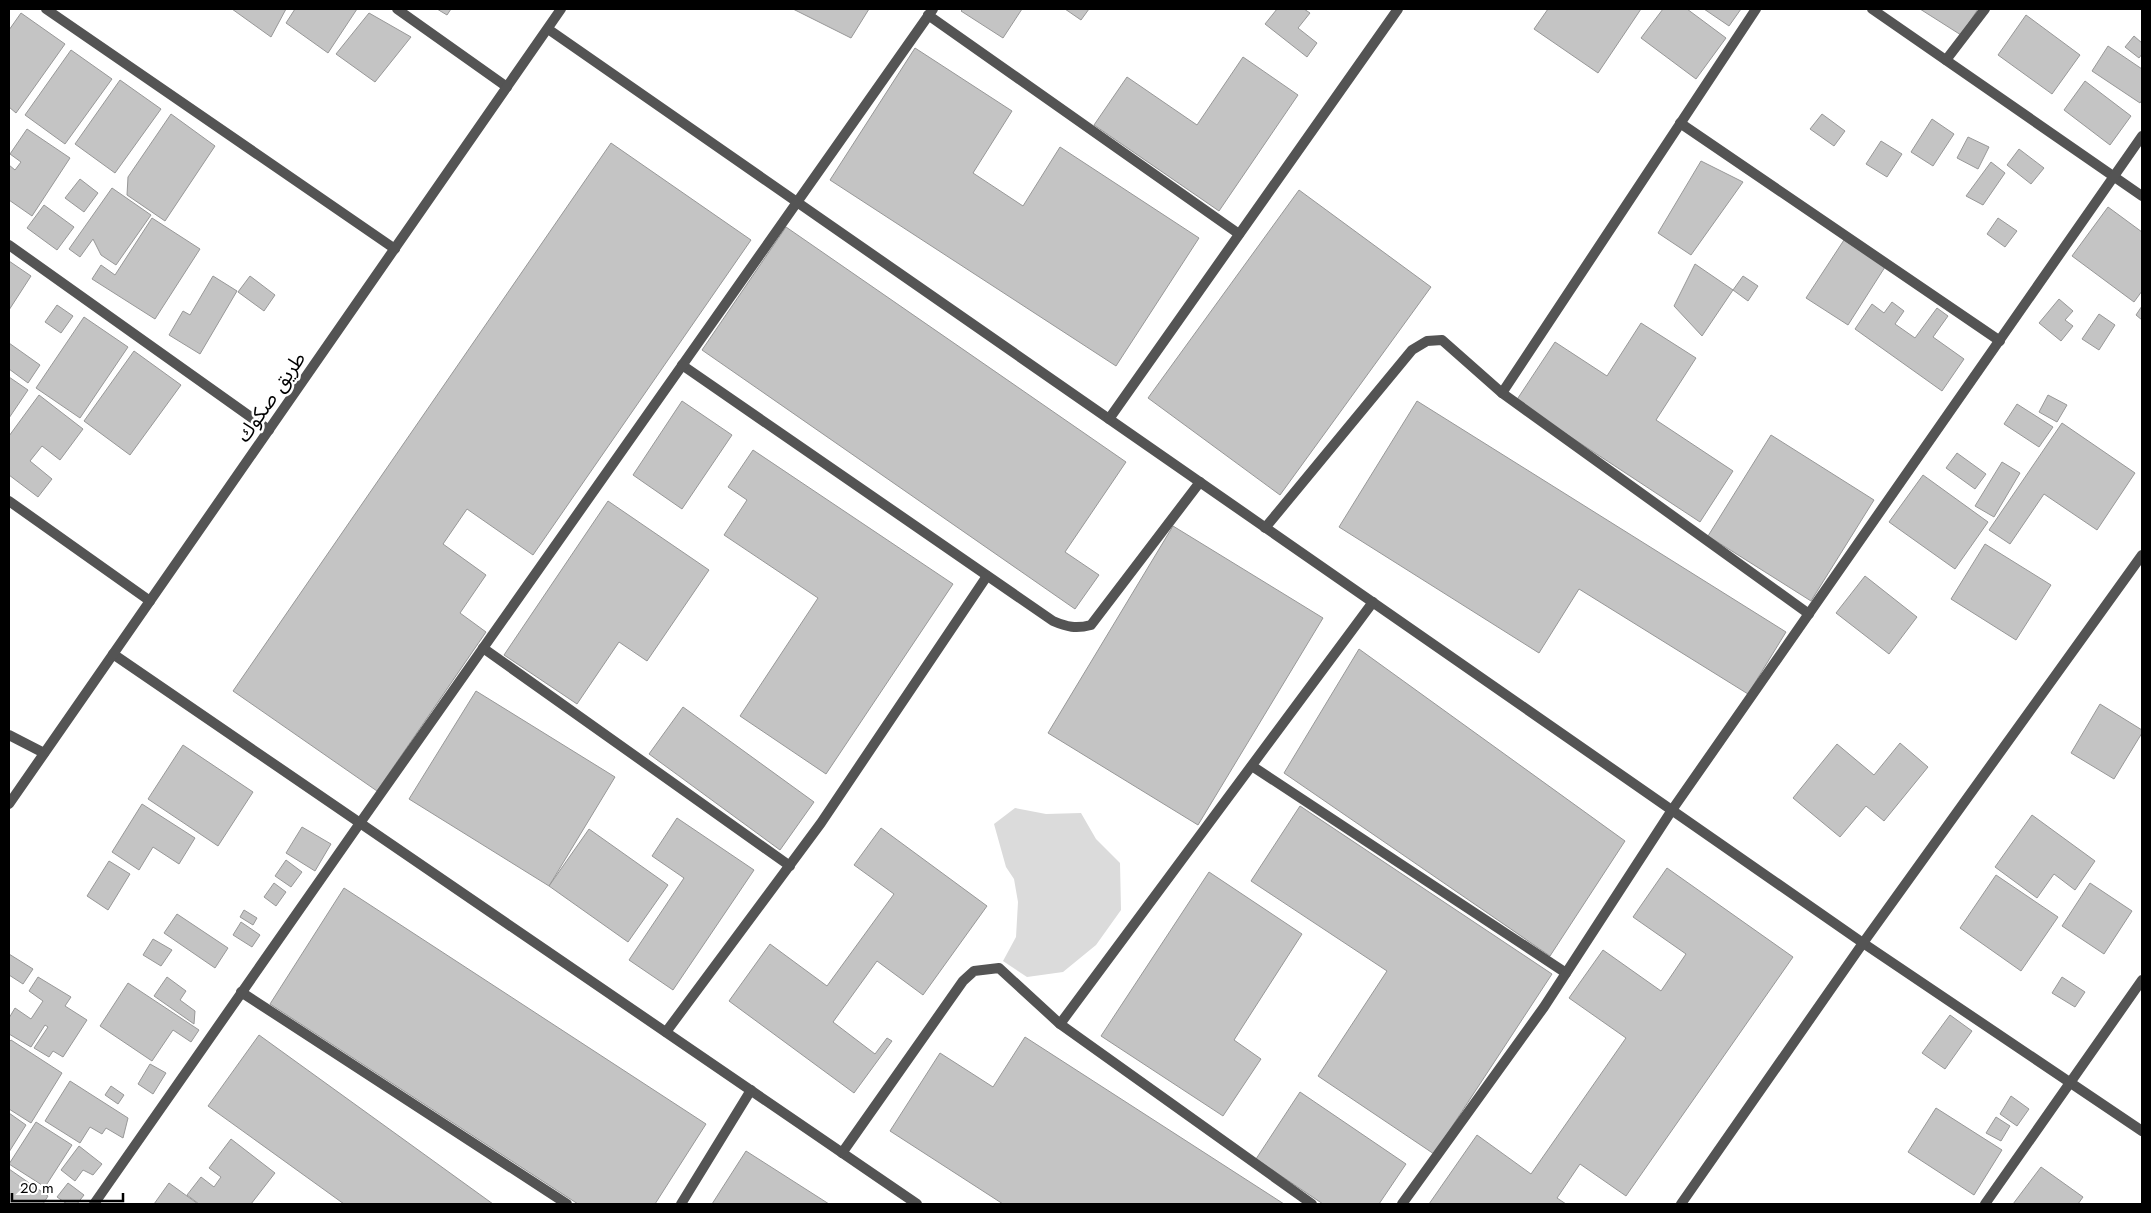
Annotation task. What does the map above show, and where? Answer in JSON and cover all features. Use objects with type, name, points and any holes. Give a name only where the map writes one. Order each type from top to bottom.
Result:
[{"type":"street","points":[[46,9],[395,249]]},
{"type":"street","points":[[397,9],[507,87]]},
{"type":"street","name":"طريق صكوك","points":[[9,804],[561,9]]},
{"type":"street","points":[[1109,419],[1398,9]]},
{"type":"street","points":[[1502,393],[1756,9]]},
{"type":"street","points":[[1872,9],[2142,196]]},
{"type":"street","points":[[1946,60],[1985,9]]},
{"type":"street","points":[[94,1204],[360,822],[931,12],[1239,234]]},
{"type":"street","points":[[548,29],[1863,943],[2142,1131]]},
{"type":"street","points":[[1680,123],[2000,341]]},
{"type":"street","points":[[1402,1204],[1544,1007],[1672,810],[2142,136]]},
{"type":"street","points":[[9,245],[269,430]]},
{"type":"street","points":[[1266,528],[1412,350],[1427,341],[1442,340],[1502,393],[1809,614]]},
{"type":"street","points":[[682,365],[1053,621],[1067,627],[1078,628],[1090,625],[1200,482]]},
{"type":"street","points":[[9,501],[150,601]]},
{"type":"street","points":[[1682,1204],[1863,943],[2142,555]]},
{"type":"street","points":[[666,1032],[821,824],[987,576]]},
{"type":"street","points":[[1060,1024],[1373,602]]},
{"type":"street","points":[[483,648],[790,866]]},
{"type":"street","points":[[113,654],[917,1204]]},
{"type":"street","points":[[9,736],[44,753]]},
{"type":"street","points":[[1252,766],[1566,973]]},
{"type":"street","points":[[842,1153],[963,981],[974,971],[999,968],[1060,1024],[1312,1204]]},
{"type":"street","points":[[1985,1204],[2142,980]]},
{"type":"street","points":[[241,992],[552,1200],[567,1204]]},
{"type":"street","points":[[681,1204],[751,1090]]},
{"type":"shaded area","points":[[1015,808],[1046,814],[1081,813],[1096,839],[1120,863],[1121,910],[1096,945],[1063,972],[1027,977],[1003,961],[1016,937],[1018,902],[1014,879],[1006,867],[994,824]]},
{"type":"building","points":[[232,9],[286,9],[271,37]]},
{"type":"building","points":[[295,9],[357,9],[328,53],[286,23]]},
{"type":"building","points":[[437,9],[451,9],[447,15]]},
{"type":"building","points":[[793,9],[869,9],[851,38]]},
{"type":"building","points":[[963,9],[1022,9],[1003,38],[961,11]]},
{"type":"building","points":[[1065,9],[1089,9],[1081,20]]},
{"type":"building","points":[[1277,9],[1304,9],[1310,13],[1298,28],[1317,43],[1307,57],[1265,24]]},
{"type":"building","points":[[1548,9],[1641,9],[1598,73],[1534,29]]},
{"type":"building","points":[[1663,9],[1687,9],[1726,38],[1696,79],[1641,38]]},
{"type":"building","points":[[1704,9],[1741,9],[1729,26]]},
{"type":"building","points":[[1920,9],[1978,9],[1961,35]]},
{"type":"building","points":[[21,13],[65,44],[16,113],[9,107],[9,30]]},
{"type":"building","points":[[369,13],[411,37],[375,82],[336,54]]},
{"type":"building","points":[[2026,15],[2080,55],[2052,94],[1998,55]]},
{"type":"building","points":[[2134,36],[2142,43],[2142,54],[2139,58],[2125,47]]},
{"type":"building","points":[[2108,46],[2142,69],[2142,100],[2140,103],[2092,71]]},
{"type":"building","points":[[915,48],[1012,111],[973,173],[1023,206],[1060,147],[1199,238],[1116,366],[830,180]]},
{"type":"building","points":[[71,50],[112,79],[65,144],[25,115]]},
{"type":"building","points":[[1243,57],[1298,95],[1219,211],[1094,125],[1127,77],[1197,125]]},
{"type":"building","points":[[120,80],[161,109],[115,173],[75,144]]},
{"type":"building","points":[[2085,81],[2131,116],[2110,145],[2064,110]]},
{"type":"building","points":[[171,114],[215,146],[165,221],[127,195],[128,177]]},
{"type":"building","points":[[1822,114],[1845,131],[1834,146],[1810,129]]},
{"type":"building","points":[[1932,119],[1954,134],[1933,166],[1911,152]]},
{"type":"building","points":[[27,129],[70,158],[32,216],[9,200],[9,165],[15,170],[21,162],[10,154]]},
{"type":"building","points":[[1968,137],[1989,147],[1978,169],[1957,158]]},
{"type":"building","points":[[1881,141],[1902,154],[1887,177],[1866,164]]},
{"type":"building","points":[[611,143],[751,240],[533,555],[467,509],[443,544],[486,575],[460,613],[486,632],[377,791],[233,691]]},
{"type":"building","points":[[2019,149],[2044,168],[2031,184],[2007,165]]},
{"type":"building","points":[[1701,161],[1743,182],[1691,255],[1658,233]]},
{"type":"building","points":[[1991,162],[2005,173],[1983,205],[1966,196]]},
{"type":"building","points":[[80,179],[98,193],[84,212],[65,198]]},
{"type":"building","points":[[112,188],[151,215],[116,265],[101,255],[93,239],[80,257],[69,249]]},
{"type":"building","points":[[1299,190],[1431,287],[1280,495],[1148,398]]},
{"type":"building","points":[[44,205],[74,227],[57,250],[27,228]]},
{"type":"building","points":[[2108,207],[2142,232],[2142,291],[2134,302],[2072,256]]},
{"type":"building","points":[[152,218],[200,249],[155,319],[92,279],[101,265],[115,275]]},
{"type":"building","points":[[1998,218],[2017,231],[2005,247],[1987,234]]},
{"type":"building","points":[[786,227],[1126,462],[1065,552],[1099,575],[1075,609],[702,350]]},
{"type":"building","points":[[1844,240],[1885,267],[1848,325],[1806,298]]},
{"type":"building","points":[[9,261],[31,276],[9,310]]},
{"type":"building","points":[[1695,264],[1733,290],[1702,336],[1674,306]]},
{"type":"building","points":[[213,276],[237,291],[200,354],[169,335],[183,311],[190,315]]},
{"type":"building","points":[[250,276],[275,295],[264,311],[238,292]]},
{"type":"building","points":[[1743,276],[1758,286],[1748,301],[1733,290]]},
{"type":"building","points":[[2059,299],[2073,311],[2065,320],[2073,326],[2061,341],[2039,323]]},
{"type":"building","points":[[1892,302],[1904,311],[1895,324],[1915,338],[1937,308],[1948,316],[1933,337],[1964,359],[1942,391],[1855,329],[1872,304],[1884,313]]},
{"type":"building","points":[[57,305],[73,316],[61,333],[45,322]]},
{"type":"building","points":[[2142,306],[2142,320],[2136,315]]},
{"type":"building","points":[[2099,314],[2115,325],[2099,350],[2082,339]]},
{"type":"building","points":[[84,317],[128,347],[80,418],[36,388]]},
{"type":"building","points":[[1641,323],[1696,358],[1656,420],[1733,471],[1700,522],[1516,401],[1555,342],[1607,376]]},
{"type":"building","points":[[9,343],[40,365],[28,383],[9,369]]},
{"type":"building","points":[[134,351],[181,385],[130,455],[84,421]]},
{"type":"building","points":[[9,377],[28,390],[9,418]]},
{"type":"building","points":[[39,395],[83,429],[60,460],[42,446],[30,461],[52,479],[38,497],[9,475],[9,436]]},
{"type":"building","points":[[2048,395],[2067,405],[2057,422],[2039,412]]},
{"type":"building","points":[[682,401],[732,435],[682,509],[633,475]]},
{"type":"building","points":[[1417,401],[1786,632],[1748,694],[1579,589],[1539,653],[1339,527]]},
{"type":"building","points":[[2017,404],[2053,427],[2039,447],[2004,424]]},
{"type":"building","points":[[2062,423],[2135,473],[2097,530],[2044,494],[2010,544],[1989,530]]},
{"type":"building","points":[[1771,435],[1874,500],[1811,601],[1708,536]]},
{"type":"building","points":[[753,450],[953,584],[826,774],[740,716],[818,598],[724,535],[747,500],[728,487]]},
{"type":"building","points":[[1957,453],[1986,474],[1975,489],[1946,468]]},
{"type":"building","points":[[2002,462],[2020,473],[1994,517],[1975,506]]},
{"type":"building","points":[[1923,475],[1988,522],[1955,569],[1889,522]]},
{"type":"building","points":[[608,501],[709,570],[647,661],[619,642],[577,704],[504,655]]},
{"type":"building","points":[[1173,526],[1323,618],[1198,825],[1048,733]]},
{"type":"building","points":[[1985,544],[2051,585],[2016,640],[1951,599]]},
{"type":"building","points":[[1865,576],[1917,617],[1889,654],[1836,613]]},
{"type":"building","points":[[1359,649],[1625,841],[1550,956],[1284,773]]},
{"type":"building","points":[[476,691],[615,777],[549,886],[409,799]]},
{"type":"building","points":[[2100,704],[2142,730],[2114,779],[2071,753]]},
{"type":"building","points":[[683,707],[814,802],[780,850],[649,754]]},
{"type":"building","points":[[1900,743],[1928,767],[1884,821],[1866,806],[1840,837],[1793,798],[1837,744],[1874,775]]},
{"type":"building","points":[[183,745],[253,792],[218,846],[148,799]]},
{"type":"building","points":[[142,804],[195,838],[179,864],[153,847],[139,870],[112,852]]},
{"type":"building","points":[[1300,806],[1552,974],[1434,1154],[1318,1076],[1387,971],[1251,881]]},
{"type":"building","points":[[2032,815],[2095,861],[2075,890],[2054,874],[2037,898],[1995,867]]},
{"type":"building","points":[[677,818],[754,870],[673,990],[629,960],[684,878],[652,856]]},
{"type":"building","points":[[302,827],[331,844],[315,871],[286,853]]},
{"type":"building","points":[[881,828],[987,906],[923,995],[877,961],[833,1022],[875,1054],[887,1038],[892,1041],[854,1093],[729,1001],[770,944],[827,986],[894,894],[854,865]]},
{"type":"building","points":[[589,829],[668,885],[628,942],[549,886]]},
{"type":"building","points":[[286,860],[302,872],[291,887],[275,876]]},
{"type":"building","points":[[109,861],[130,874],[108,910],[87,896]]},
{"type":"building","points":[[1667,868],[1793,957],[1626,1196],[1580,1164],[1557,1198],[1566,1204],[1429,1204],[1477,1135],[1531,1174],[1626,1038],[1569,998],[1603,950],[1661,991],[1686,954],[1633,917]]},
{"type":"building","points":[[1209,872],[1302,934],[1234,1040],[1261,1059],[1223,1116],[1101,1036]]},
{"type":"building","points":[[1996,875],[2058,917],[2021,971],[1960,928]]},
{"type":"building","points":[[274,883],[286,892],[276,906],[264,897]]},
{"type":"building","points":[[2090,883],[2132,911],[2104,954],[2062,926]]},
{"type":"building","points":[[344,888],[706,1124],[655,1204],[578,1204],[270,1004]]},
{"type":"building","points":[[244,910],[257,918],[253,925],[240,917]]},
{"type":"building","points":[[177,914],[228,948],[215,968],[164,933]]},
{"type":"building","points":[[241,922],[260,935],[252,947],[233,935]]},
{"type":"building","points":[[153,939],[172,950],[161,966],[143,955]]},
{"type":"building","points":[[9,954],[33,969],[23,984],[9,975]]},
{"type":"building","points":[[38,977],[71,997],[65,1006],[87,1020],[63,1057],[53,1051],[49,1057],[34,1048],[48,1027],[45,1025],[31,1047],[9,1034],[9,1018],[15,1008],[31,1019],[43,1001],[29,991]]},
{"type":"building","points":[[167,977],[186,991],[180,1000],[195,1011],[194,1024],[154,996]]},
{"type":"building","points":[[2062,977],[2085,992],[2075,1007],[2052,993]]},
{"type":"building","points":[[128,983],[199,1030],[191,1042],[173,1030],[152,1061],[100,1026]]},
{"type":"building","points":[[1950,1015],[1972,1031],[1945,1069],[1922,1053]]},
{"type":"building","points":[[259,1035],[493,1204],[344,1204],[208,1106]]},
{"type":"building","points":[[1025,1037],[1284,1204],[1003,1204],[890,1131],[940,1053],[993,1087]]},
{"type":"building","points":[[11,1040],[62,1073],[31,1123],[9,1109],[9,1042]]},
{"type":"building","points":[[150,1064],[166,1073],[153,1094],[138,1084]]},
{"type":"building","points":[[70,1081],[128,1118],[123,1138],[106,1128],[102,1134],[90,1127],[80,1143],[45,1121]]},
{"type":"building","points":[[111,1086],[124,1095],[118,1104],[105,1095]]},
{"type":"building","points":[[1300,1092],[1406,1164],[1379,1204],[1323,1204],[1256,1159]]},
{"type":"building","points":[[2011,1096],[2029,1109],[2017,1126],[2000,1114]]},
{"type":"building","points":[[1936,1108],[2002,1150],[1974,1195],[1908,1152]]},
{"type":"building","points":[[9,1113],[26,1125],[9,1152]]},
{"type":"building","points":[[1996,1117],[2010,1126],[2001,1141],[1986,1133]]},
{"type":"building","points":[[36,1122],[72,1145],[45,1187],[9,1164]]},
{"type":"building","points":[[231,1139],[275,1173],[251,1204],[199,1204],[187,1195],[201,1177],[214,1187],[221,1177],[209,1168]]},
{"type":"building","points":[[79,1146],[102,1164],[93,1175],[83,1170],[75,1181],[61,1170]]},
{"type":"building","points":[[746,1151],[829,1204],[712,1204]]},
{"type":"building","points":[[2041,1167],[2083,1197],[2078,1204],[2013,1204]]},
{"type":"building","points":[[9,1169],[48,1196],[43,1204],[9,1204]]},
{"type":"building","points":[[68,1183],[84,1195],[77,1204],[67,1204],[57,1197]]},
{"type":"building","points":[[169,1183],[198,1204],[154,1204]]}]
